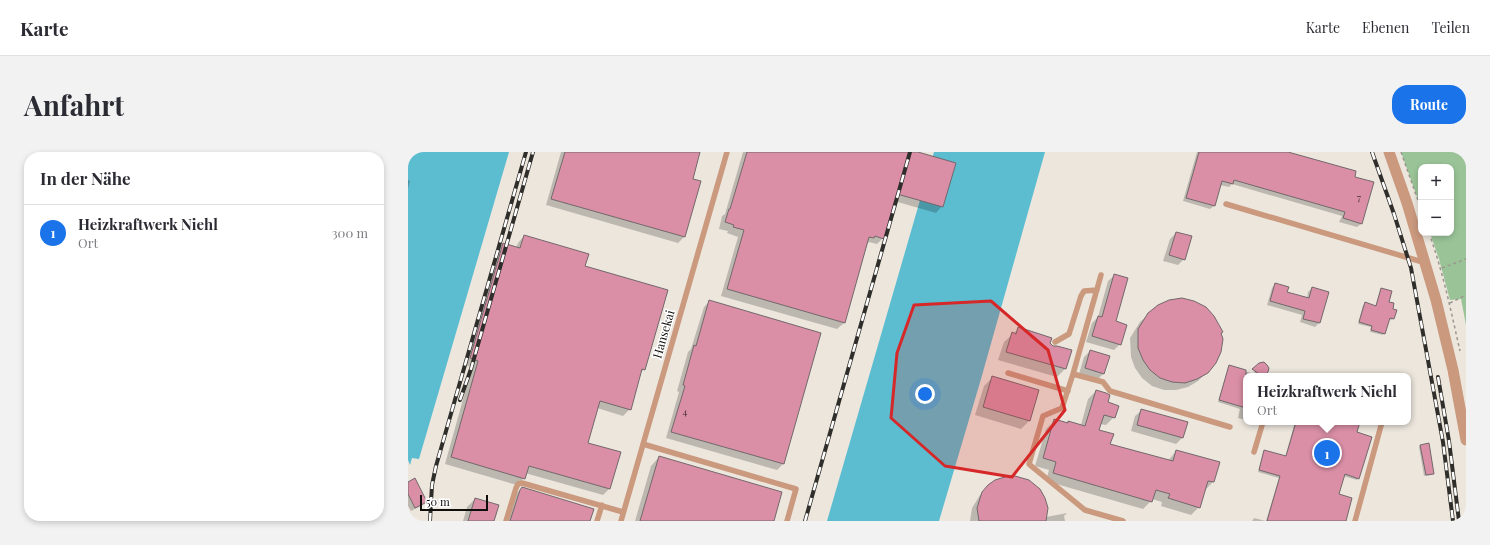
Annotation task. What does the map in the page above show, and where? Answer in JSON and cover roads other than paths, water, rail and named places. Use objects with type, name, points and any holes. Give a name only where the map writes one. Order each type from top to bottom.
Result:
[{"type":"street","points":[[1388,152],[1426,264],[1453,370],[1466,440]]},
{"type":"lane","name":"Hansekai","points":[[621,521],[727,152]]},
{"type":"lane","points":[[1226,204],[1426,264]]},
{"type":"lane","points":[[1101,275],[1062,408],[1042,416],[1029,464],[1085,510],[1123,521]]},
{"type":"lane","points":[[1055,342],[1069,334],[1084,291],[1097,290]]},
{"type":"lane","points":[[1008,373],[1068,391]]},
{"type":"lane","points":[[1073,374],[1103,382],[1110,391],[1230,427]]},
{"type":"lane","points":[[1254,452],[1262,425]]},
{"type":"lane","points":[[1356,521],[1381,425]]},
{"type":"lane","points":[[643,444],[796,489],[787,521]]},
{"type":"lane","points":[[506,521],[516,488],[518,484],[522,483],[623,512]]},
{"type":"lane","points":[[597,521],[602,505]]},
{"type":"water","points":[[408,152],[509,152],[419,459],[412,458],[410,465],[408,460]]},
{"type":"water","points":[[934,152],[1045,152],[939,521],[827,521]]},
{"type":"railway","points":[[430,521],[432,485],[436,466],[526,152]]},
{"type":"railway","points":[[460,400],[471,369],[533,152]]},
{"type":"railway","points":[[805,521],[910,152]]},
{"type":"railway","points":[[1372,152],[1411,268],[1443,442],[1453,521]]},
{"type":"railway","points":[[1438,377],[1449,441],[1459,521]]},
{"type":"place","name":"Heizkraftwerk Niehl","points":[[1327,453]]}]
